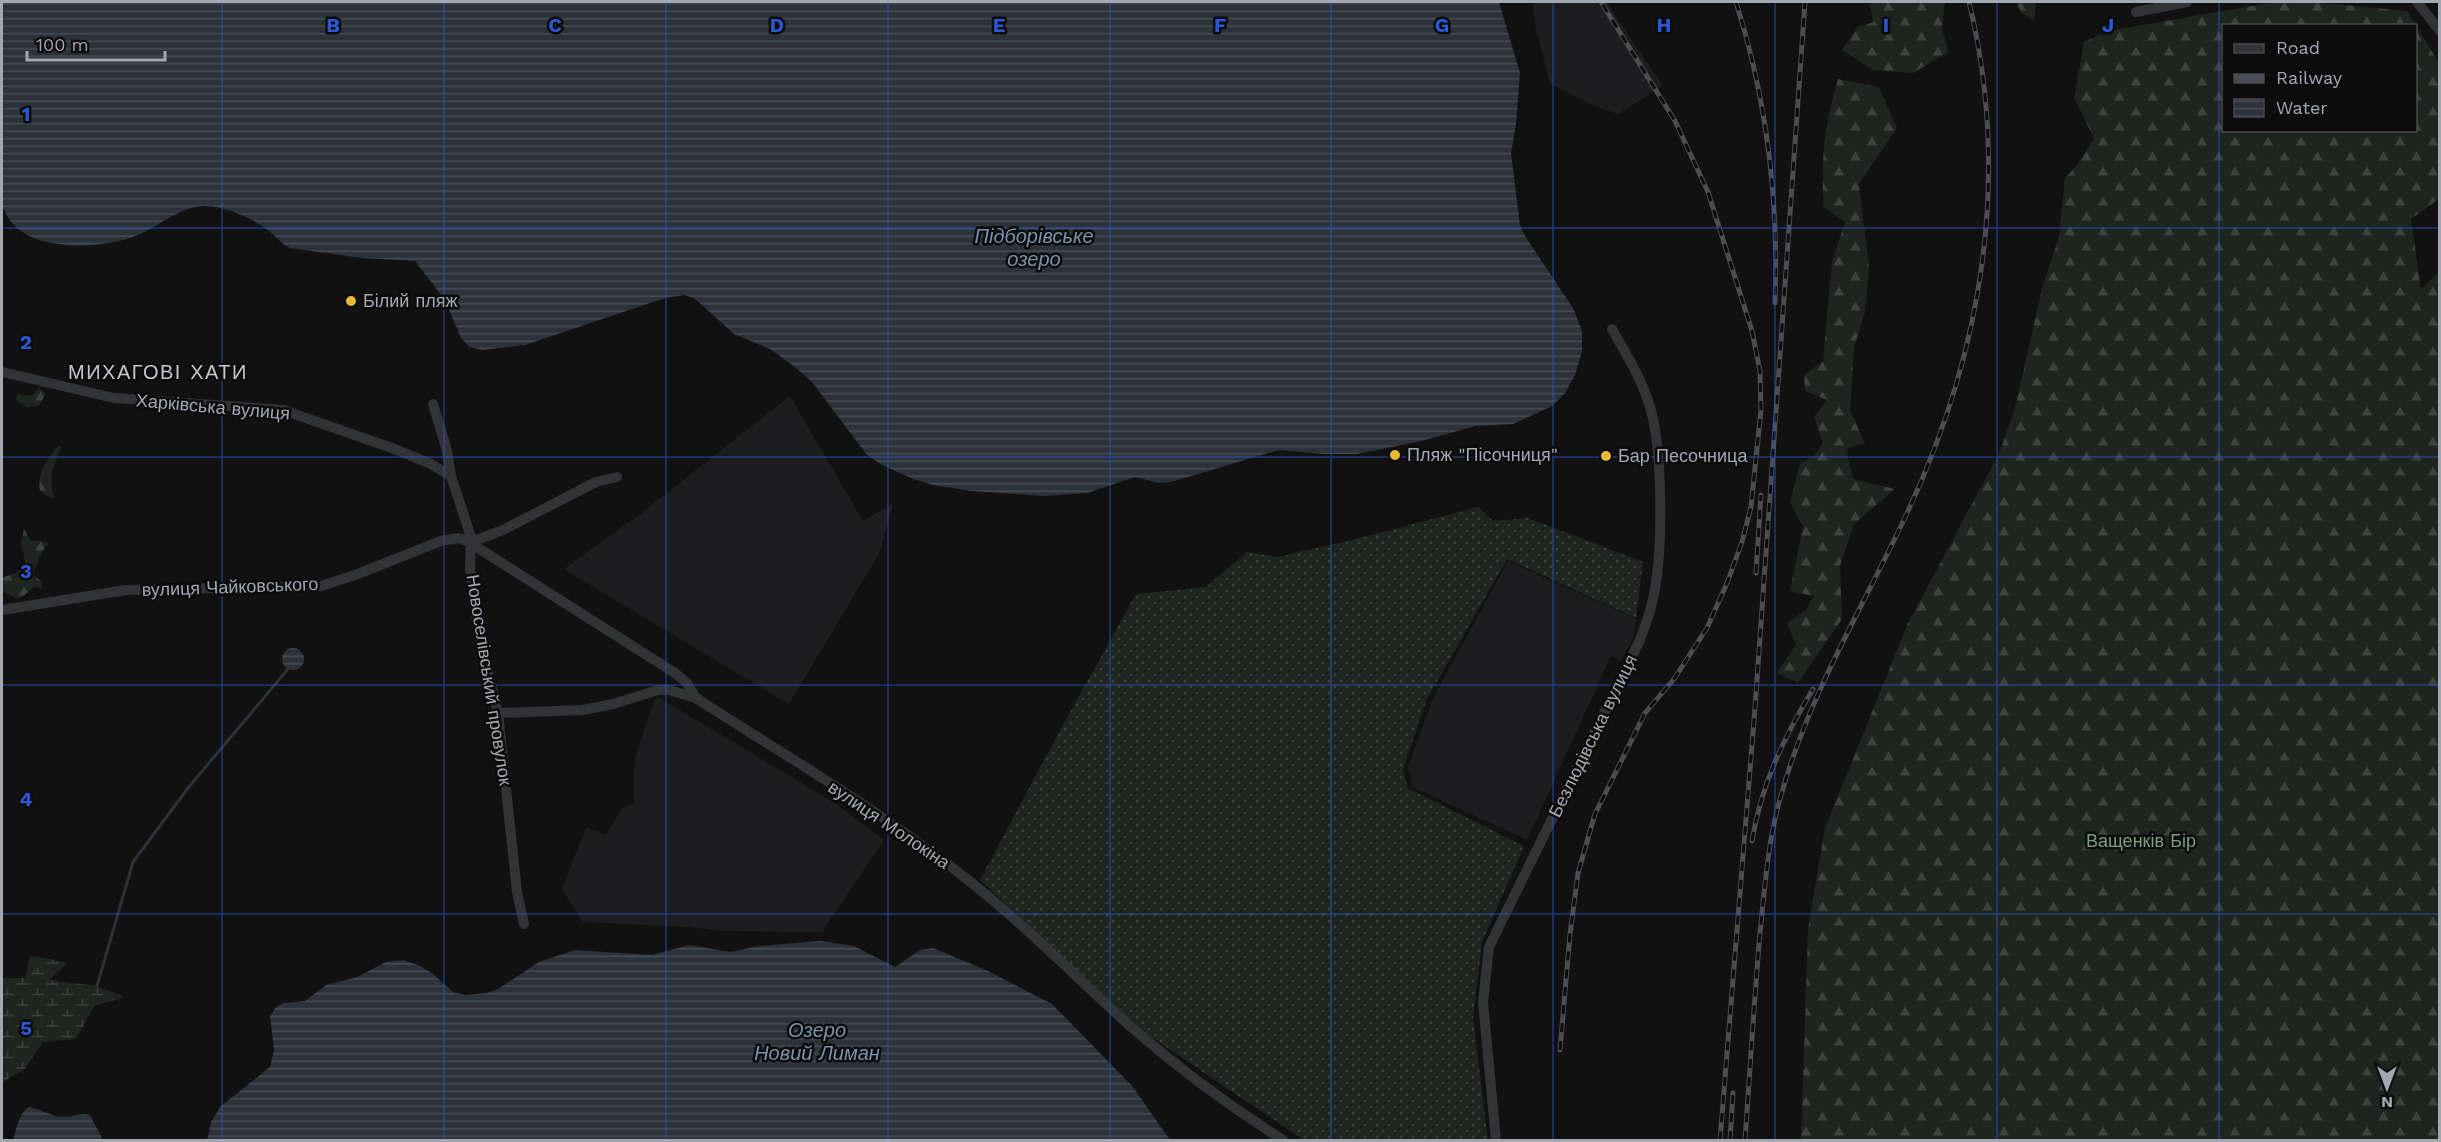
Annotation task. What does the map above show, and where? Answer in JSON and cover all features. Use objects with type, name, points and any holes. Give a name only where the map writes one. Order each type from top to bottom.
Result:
[{"type":"street","points":[[2136,12],[2187,2]]},
{"type":"street","points":[[2417,2],[2439,31]]},
{"type":"street","name":"Безлюдівська вулиця","points":[[1496,1140],[1483,1002],[1489,947],[1639,642],[1652,609],[1655,591],[1659,530],[1658,464],[1654,425],[1645,393],[1612,329]]},
{"type":"street","name":"Харківська вулиця","points":[[2,372],[114,398],[283,410],[392,448],[429,463],[452,476]]},
{"type":"street","name":"Новоселівський провулок","points":[[433,404],[471,543],[471,575],[479,636],[498,713],[517,892],[524,924]]},
{"type":"street","name":"вулиця Чайковського","points":[[2,610],[126,590],[315,587],[355,575],[441,541],[458,538],[471,543],[503,530],[596,482],[617,477]]},
{"type":"street","name":"вулиця Молокіна","points":[[471,543],[675,673],[687,683],[696,698],[879,816],[966,879],[1023,926],[1155,1046],[1228,1104],[1282,1140]]},
{"type":"street","points":[[498,713],[583,710],[614,704],[658,690],[669,690],[696,698]]},
{"type":"shaded area","points":[[1532,2],[1606,2],[1663,86],[1618,114],[1597,107],[1550,84],[1536,29]]},
{"type":"shaded area","points":[[790,396],[863,521],[893,503],[880,552],[789,704],[564,569],[639,515]]},
{"type":"shaded area","points":[[1508,561],[1636,619],[1633,638],[1621,661],[1611,656],[1527,840],[1412,787],[1408,767],[1432,700]]},
{"type":"shaded area","points":[[656,696],[835,803],[884,840],[822,932],[721,931],[688,927],[583,922],[562,889],[586,827],[606,835],[622,808],[634,803],[634,768],[637,751]]},
{"type":"green space","points":[[1869,2],[1945,2],[1942,28],[1948,52],[1913,73],[1873,70],[1842,50],[1858,27],[1874,22]]},
{"type":"green space","points":[[2016,2],[2036,2],[2034,21],[2021,12]]},
{"type":"green space","name":"Ващенків Бір","points":[[2275,2],[2312,2],[2407,11],[2415,24],[2222,24],[2222,132],[2417,132],[2417,27],[2439,63],[2439,199],[2411,219],[2421,289],[2440,272],[2439,1140],[1801,1140],[1808,929],[1825,828],[1908,623],[1999,454],[2015,408],[2042,289],[2059,237],[2065,178],[2078,164],[2094,138],[2074,98],[2084,42],[2108,31]]},
{"type":"green space","points":[[1838,79],[1879,87],[1897,128],[1859,184],[1869,267],[1865,312],[1854,348],[1850,411],[1865,443],[1846,449],[1853,479],[1895,489],[1854,524],[1840,566],[1842,619],[1798,683],[1777,673],[1796,644],[1787,623],[1806,610],[1814,596],[1790,591],[1803,526],[1790,502],[1800,463],[1814,456],[1823,443],[1814,417],[1827,400],[1805,391],[1804,375],[1823,361],[1832,262],[1845,222],[1824,207],[1823,190],[1825,142]]},
{"type":"green space","points":[[39,388],[46,394],[39,406],[27,407],[16,400],[18,394],[31,396]]},
{"type":"green space","points":[[58,446],[61,447],[51,477],[54,497],[50,498],[40,491],[39,485],[44,467]]},
{"type":"green space","points":[[1478,507],[1493,521],[1528,518],[1643,562],[1636,618],[1507,559],[1427,699],[1403,769],[1408,788],[1524,846],[1482,942],[1473,1018],[1488,1140],[1304,1140],[1141,1030],[980,880],[1136,594],[1206,587],[1247,552],[1278,557]]},
{"type":"green space","points":[[24,529],[30,540],[48,544],[33,573],[40,580],[43,589],[34,587],[17,599],[2,591],[2,578],[15,573],[26,563],[21,543]]},
{"type":"green space","points":[[30,955],[68,963],[49,980],[97,986],[125,997],[94,1006],[76,1039],[43,1042],[24,1070],[2,1082],[2,978],[25,978]]},
{"type":"water","name":"Підборівське озеро","points":[[2,2],[1499,2],[1520,73],[1511,153],[1520,226],[1573,308],[1582,331],[1582,351],[1575,375],[1565,393],[1552,406],[1513,424],[1476,426],[1421,441],[1357,454],[1279,450],[1171,482],[1159,483],[1135,477],[1087,493],[1044,496],[972,491],[933,485],[882,465],[867,455],[812,382],[795,367],[770,349],[734,334],[694,298],[684,295],[665,298],[525,345],[482,350],[470,347],[461,338],[445,300],[415,261],[362,258],[290,248],[255,222],[221,208],[205,206],[187,209],[138,235],[95,245],[46,242],[21,231],[8,217],[2,206]]},
{"type":"water","points":[[293,648],[301,651],[304,659],[301,667],[293,670],[285,667],[282,659],[285,651]]},
{"type":"water","name":"Озеро Новий Лиман","points":[[820,941],[854,946],[895,967],[920,950],[933,948],[988,971],[1052,1004],[1133,1087],[1170,1140],[207,1140],[211,1122],[220,1107],[270,1067],[274,1050],[270,1016],[276,1007],[284,1003],[305,1001],[326,985],[357,977],[386,962],[403,960],[418,965],[432,973],[453,992],[465,995],[487,993],[498,989],[539,962],[575,950],[651,955],[690,945],[730,952],[759,946]]},
{"type":"water","points":[[29,1107],[60,1117],[90,1115],[103,1140],[13,1140],[20,1117]]},
{"type":"waterway","points":[[97,986],[133,862],[188,788],[288,669]]},
{"type":"railway","points":[[1560,1050],[1578,873],[1595,814],[1645,713],[1674,679],[1707,628],[1727,583],[1742,542],[1751,507],[1761,410],[1760,371],[1752,331],[1708,192],[1675,121],[1601,2]]},
{"type":"railway","points":[[1736,2],[1756,76],[1769,151],[1775,226],[1775,303]]},
{"type":"railway","points":[[1720,1140],[1755,708],[1805,2]]},
{"type":"railway","points":[[1745,1140],[1764,898],[1770,844],[1777,809],[1807,719],[1908,511],[1934,450],[1955,388],[1971,325],[1982,261],[1988,197],[1988,132],[1982,67],[1969,2]]},
{"type":"railway","points":[[1756,573],[1761,495]]},
{"type":"railway","points":[[1752,841],[1761,800],[1775,762],[1792,725],[1813,689]]},
{"type":"railway","points":[[1730,1140],[1733,1093]]},
{"type":"place","name":"Білий пляж","points":[[351,301]]},
{"type":"place","name":"Пляж \"Пісочниця\"","points":[[1395,455]]},
{"type":"place","name":"Бар Песочница","points":[[1606,456]]},
{"type":"district","name":"МИХАГОВІ ХАТИ","points":[[158,372]]}]
